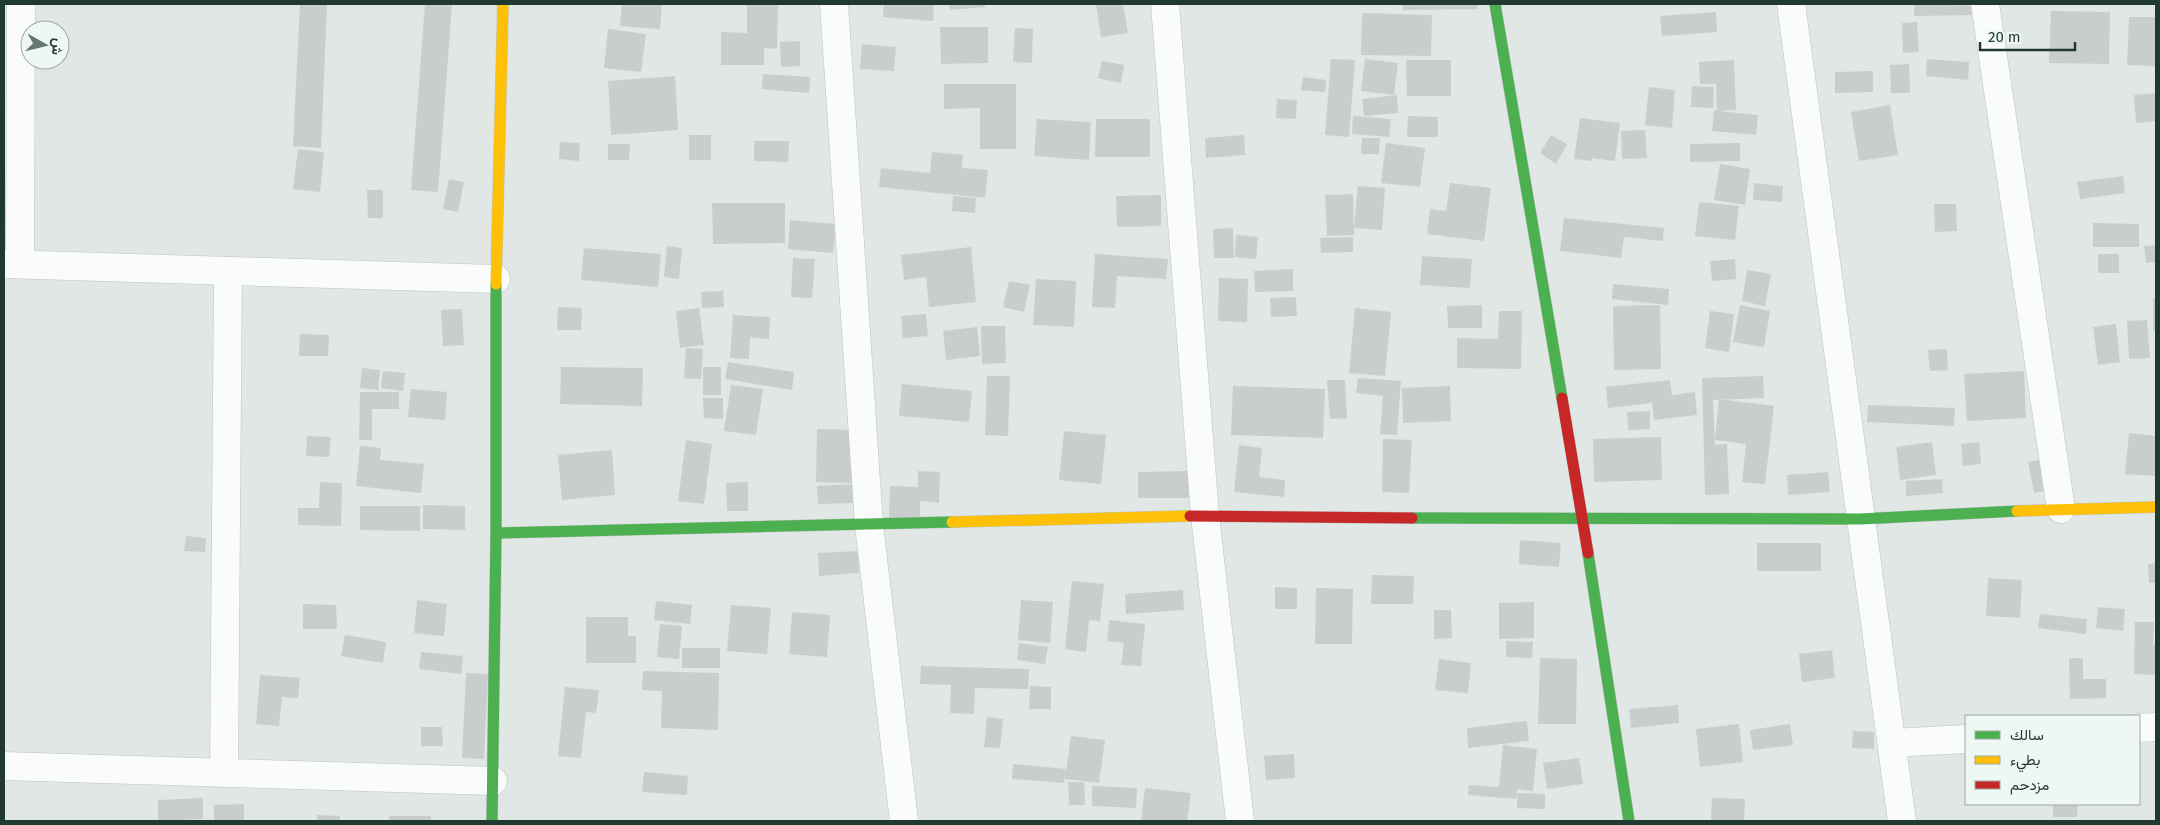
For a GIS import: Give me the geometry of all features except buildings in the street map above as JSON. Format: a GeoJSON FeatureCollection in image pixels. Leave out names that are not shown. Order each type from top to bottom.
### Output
{"type":"FeatureCollection","features":[{"type":"Feature","properties":{"kind":"street"},"geometry":{"type":"LineString","coordinates":[[21,4],[12,264],[496,279]]}},
{"type":"Feature","properties":{"kind":"street"},"geometry":{"type":"LineString","coordinates":[[492,821],[496,533],[496,279],[504,4]]}},
{"type":"Feature","properties":{"kind":"street"},"geometry":{"type":"LineString","coordinates":[[834,4],[869,525],[904,821]]}},
{"type":"Feature","properties":{"kind":"street"},"geometry":{"type":"LineString","coordinates":[[1165,4],[1205,516],[1240,821]]}},
{"type":"Feature","properties":{"kind":"street"},"geometry":{"type":"LineString","coordinates":[[1495,4],[1583,520],[1629,821]]}},
{"type":"Feature","properties":{"kind":"street"},"geometry":{"type":"LineString","coordinates":[[1791,4],[1902,821]]}},
{"type":"Feature","properties":{"kind":"street"},"geometry":{"type":"LineString","coordinates":[[1984,4],[2061,509]]}},
{"type":"Feature","properties":{"kind":"street"},"geometry":{"type":"LineString","coordinates":[[224,773],[228,271]]}},
{"type":"Feature","properties":{"kind":"street"},"geometry":{"type":"LineString","coordinates":[[496,533],[1205,516],[1583,520],[1860,519],[2061,509],[2156,507]]}},
{"type":"Feature","properties":{"kind":"street"},"geometry":{"type":"LineString","coordinates":[[2140,728],[2156,727]]}},
{"type":"Feature","properties":{"kind":"street"},"geometry":{"type":"LineString","coordinates":[[1892,743],[1965,738]]}},
{"type":"Feature","properties":{"kind":"street"},"geometry":{"type":"LineString","coordinates":[[4,766],[493,781]]}},
{"type":"Feature","properties":{"kind":"traffic: fast"},"geometry":{"type":"LineString","coordinates":[[1495,4],[1562,398]]}},
{"type":"Feature","properties":{"kind":"traffic: fast"},"geometry":{"type":"LineString","coordinates":[[492,821],[496,533],[496,284]]}},
{"type":"Feature","properties":{"kind":"traffic: fast"},"geometry":{"type":"LineString","coordinates":[[1412,518],[1860,519],[2017,511]]}},
{"type":"Feature","properties":{"kind":"traffic: fast"},"geometry":{"type":"LineString","coordinates":[[496,533],[952,522]]}},
{"type":"Feature","properties":{"kind":"traffic: fast"},"geometry":{"type":"LineString","coordinates":[[1588,553],[1629,821]]}},
{"type":"Feature","properties":{"kind":"traffic: slow"},"geometry":{"type":"LineString","coordinates":[[496,284],[503,4]]}},
{"type":"Feature","properties":{"kind":"traffic: slow"},"geometry":{"type":"LineString","coordinates":[[2017,511],[2156,507]]}},
{"type":"Feature","properties":{"kind":"traffic: slow"},"geometry":{"type":"LineString","coordinates":[[952,522],[1190,516]]}},
{"type":"Feature","properties":{"kind":"traffic: jam"},"geometry":{"type":"LineString","coordinates":[[1562,398],[1588,553]]}},
{"type":"Feature","properties":{"kind":"traffic: jam"},"geometry":{"type":"LineString","coordinates":[[1190,516],[1412,518]]}}]}
